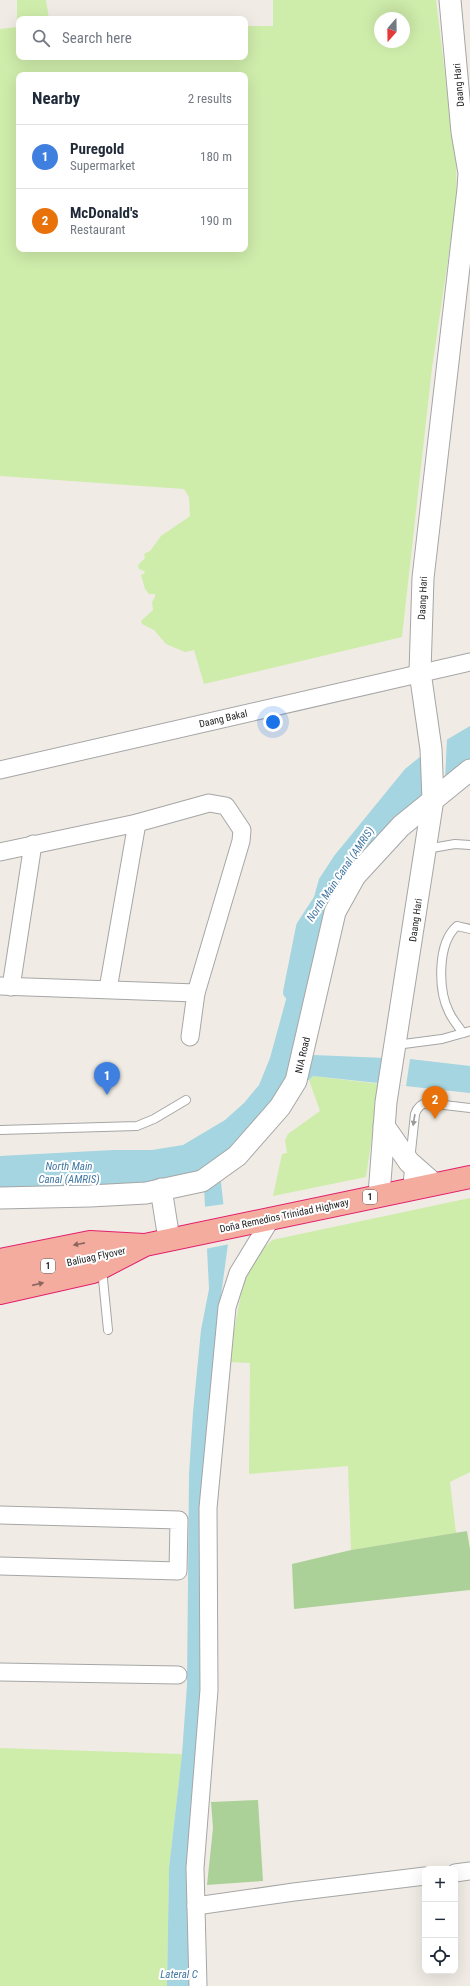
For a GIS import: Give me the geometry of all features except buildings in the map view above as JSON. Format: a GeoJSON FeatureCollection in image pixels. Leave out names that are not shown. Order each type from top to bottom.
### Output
{"type":"FeatureCollection","features":[{"type":"Feature","properties":{"kind":"highway","name":"Doña Remedios Trinidad Highway"},"geometry":{"type":"LineString","coordinates":[[0,1260],[90,1242],[145,1245],[470,1177]]}},
{"type":"Feature","properties":{"kind":"highway","name":"Baliuag Flyover"},"geometry":{"type":"LineString","coordinates":[[0,1276],[99,1261],[145,1245]]}},
{"type":"Feature","properties":{"kind":"highway","name":"1"},"geometry":{"type":"LineString","coordinates":[[0,1293],[93,1272],[99,1261]]}},
{"type":"Feature","properties":{"kind":"street","name":"Daang Hari"},"geometry":{"type":"LineString","coordinates":[[379,1195],[384,1126],[433,799],[432,749],[420,672],[423,578],[469,173],[466,133],[450,0]]}},
{"type":"Feature","properties":{"kind":"street","name":"Daang Bakal"},"geometry":{"type":"LineString","coordinates":[[0,770],[135,740],[420,672],[470,662]]}},
{"type":"Feature","properties":{"kind":"street","name":"NIA Road"},"geometry":{"type":"LineString","coordinates":[[0,1198],[146,1193],[208,1176],[237,1156],[280,1106],[296,1081],[335,912],[355,876],[401,826],[470,770]]}},
{"type":"Feature","properties":{"kind":"street"},"geometry":{"type":"LineString","coordinates":[[0,852],[137,823],[209,803],[226,806],[242,830],[196,993],[190,1037]]}},
{"type":"Feature","properties":{"kind":"street"},"geometry":{"type":"LineString","coordinates":[[108,989],[137,823]]}},
{"type":"Feature","properties":{"kind":"street"},"geometry":{"type":"LineString","coordinates":[[33,844],[6,986],[196,993]]}},
{"type":"Feature","properties":{"kind":"street"},"geometry":{"type":"LineString","coordinates":[[384,1126],[409,1162],[434,1184]]}},
{"type":"Feature","properties":{"kind":"street"},"geometry":{"type":"LineString","coordinates":[[161,1189],[169,1239]]}},
{"type":"Feature","properties":{"kind":"street"},"geometry":{"type":"LineString","coordinates":[[198,1986],[195,1868],[209,1690],[208,1508],[227,1307],[238,1273],[271,1219]]}},
{"type":"Feature","properties":{"kind":"street"},"geometry":{"type":"LineString","coordinates":[[0,1515],[179,1520],[178,1571],[0,1566]]}},
{"type":"Feature","properties":{"kind":"street"},"geometry":{"type":"LineString","coordinates":[[0,1672],[178,1675]]}},
{"type":"Feature","properties":{"kind":"street"},"geometry":{"type":"LineString","coordinates":[[458,1873],[470,1871]]}},
{"type":"Feature","properties":{"kind":"street"},"geometry":{"type":"LineString","coordinates":[[196,1906],[422,1876]]}},
{"type":"Feature","properties":{"kind":"lane"},"geometry":{"type":"LineString","coordinates":[[426,849],[455,844],[470,845]]}},
{"type":"Feature","properties":{"kind":"lane"},"geometry":{"type":"LineString","coordinates":[[395,1053],[466,1032],[449,1012],[444,996],[442,952],[450,932],[457,926],[470,929]]}},
{"type":"Feature","properties":{"kind":"lane"},"geometry":{"type":"LineString","coordinates":[[0,1130],[137,1126],[154,1119],[186,1100]]}},
{"type":"Feature","properties":{"kind":"lane"},"geometry":{"type":"LineString","coordinates":[[407,1190],[415,1114],[420,1105],[427,1103],[470,1108]]}},
{"type":"Feature","properties":{"kind":"lane"},"geometry":{"type":"LineString","coordinates":[[99,1261],[108,1330]]}},
{"type":"Feature","properties":{"kind":"green space"},"geometry":{"type":"Polygon","coordinates":[[[17,0],[46,0],[49,16],[17,16],[17,0]]]}},
{"type":"Feature","properties":{"kind":"green space"},"geometry":{"type":"Polygon","coordinates":[[[273,0],[436,0],[456,165],[457,199],[432,368],[402,637],[204,684],[194,650],[185,652],[166,644],[154,630],[142,624],[141,621],[153,610],[152,602],[155,594],[149,594],[145,589],[141,575],[145,573],[139,569],[138,565],[145,558],[144,554],[150,551],[161,536],[190,516],[189,497],[184,489],[0,476],[0,29],[16,27],[16,60],[248,60],[248,26],[273,26],[273,0]]]}},
{"type":"Feature","properties":{"kind":"green space"},"geometry":{"type":"Polygon","coordinates":[[[313,1076],[380,1084],[366,1177],[273,1196],[282,1154],[287,1153],[285,1140],[288,1134],[320,1111],[309,1080],[313,1076]]]}},
{"type":"Feature","properties":{"kind":"green space"},"geometry":{"type":"Polygon","coordinates":[[[470,1198],[470,1472],[450,1482],[456,1533],[351,1550],[348,1466],[249,1474],[250,1363],[228,1362],[244,1278],[262,1250],[272,1240],[470,1198]]]}},
{"type":"Feature","properties":{"kind":"green space"},"geometry":{"type":"Polygon","coordinates":[[[467,1531],[470,1549],[470,1590],[294,1609],[292,1564],[351,1550],[467,1531]]]}},
{"type":"Feature","properties":{"kind":"green space"},"geometry":{"type":"Polygon","coordinates":[[[0,1748],[182,1754],[169,1868],[167,1986],[0,1986],[0,1748]]]}},
{"type":"Feature","properties":{"kind":"green space"},"geometry":{"type":"Polygon","coordinates":[[[258,1800],[263,1881],[207,1885],[213,1828],[211,1802],[258,1800]]]}},
{"type":"Feature","properties":{"kind":"water","name":"Lateral C"},"geometry":{"type":"Polygon","coordinates":[[[470,726],[470,760],[358,860],[313,1055],[410,1059],[470,1066],[470,1093],[313,1076],[309,1080],[288,1077],[278,1103],[244,1139],[218,1156],[228,1244],[220,1303],[204,1618],[190,1986],[167,1986],[169,1868],[182,1754],[187,1685],[189,1474],[201,1330],[209,1289],[203,1167],[194,1173],[171,1183],[0,1195],[0,1156],[113,1150],[152,1150],[183,1145],[225,1120],[244,1103],[259,1085],[270,1058],[319,879],[334,856],[405,769],[426,752],[470,726]]]}},
{"type":"Feature","properties":{"kind":"pier"},"geometry":{"type":"Polygon","coordinates":[[[447,739],[445,780],[423,797],[426,752],[447,739]]]}},
{"type":"Feature","properties":{"kind":"pier"},"geometry":{"type":"Polygon","coordinates":[[[384,1057],[410,1059],[406,1086],[380,1084],[384,1057]]]}},
{"type":"Feature","properties":{"kind":"pier"},"geometry":{"type":"Polygon","coordinates":[[[225,1204],[230,1244],[205,1249],[203,1207],[225,1204]]]}},
{"type":"Feature","properties":{"kind":"waterway","name":"North Main Canal (AMRIS)"},"geometry":{"type":"LineString","coordinates":[[291,992],[304,927],[321,901]]}},
{"type":"Feature","properties":{"kind":"place","name":"Puregold"},"geometry":{"type":"Point","coordinates":[107,1095]}},
{"type":"Feature","properties":{"kind":"place","name":"McDonald's"},"geometry":{"type":"Point","coordinates":[435,1119]}}]}
